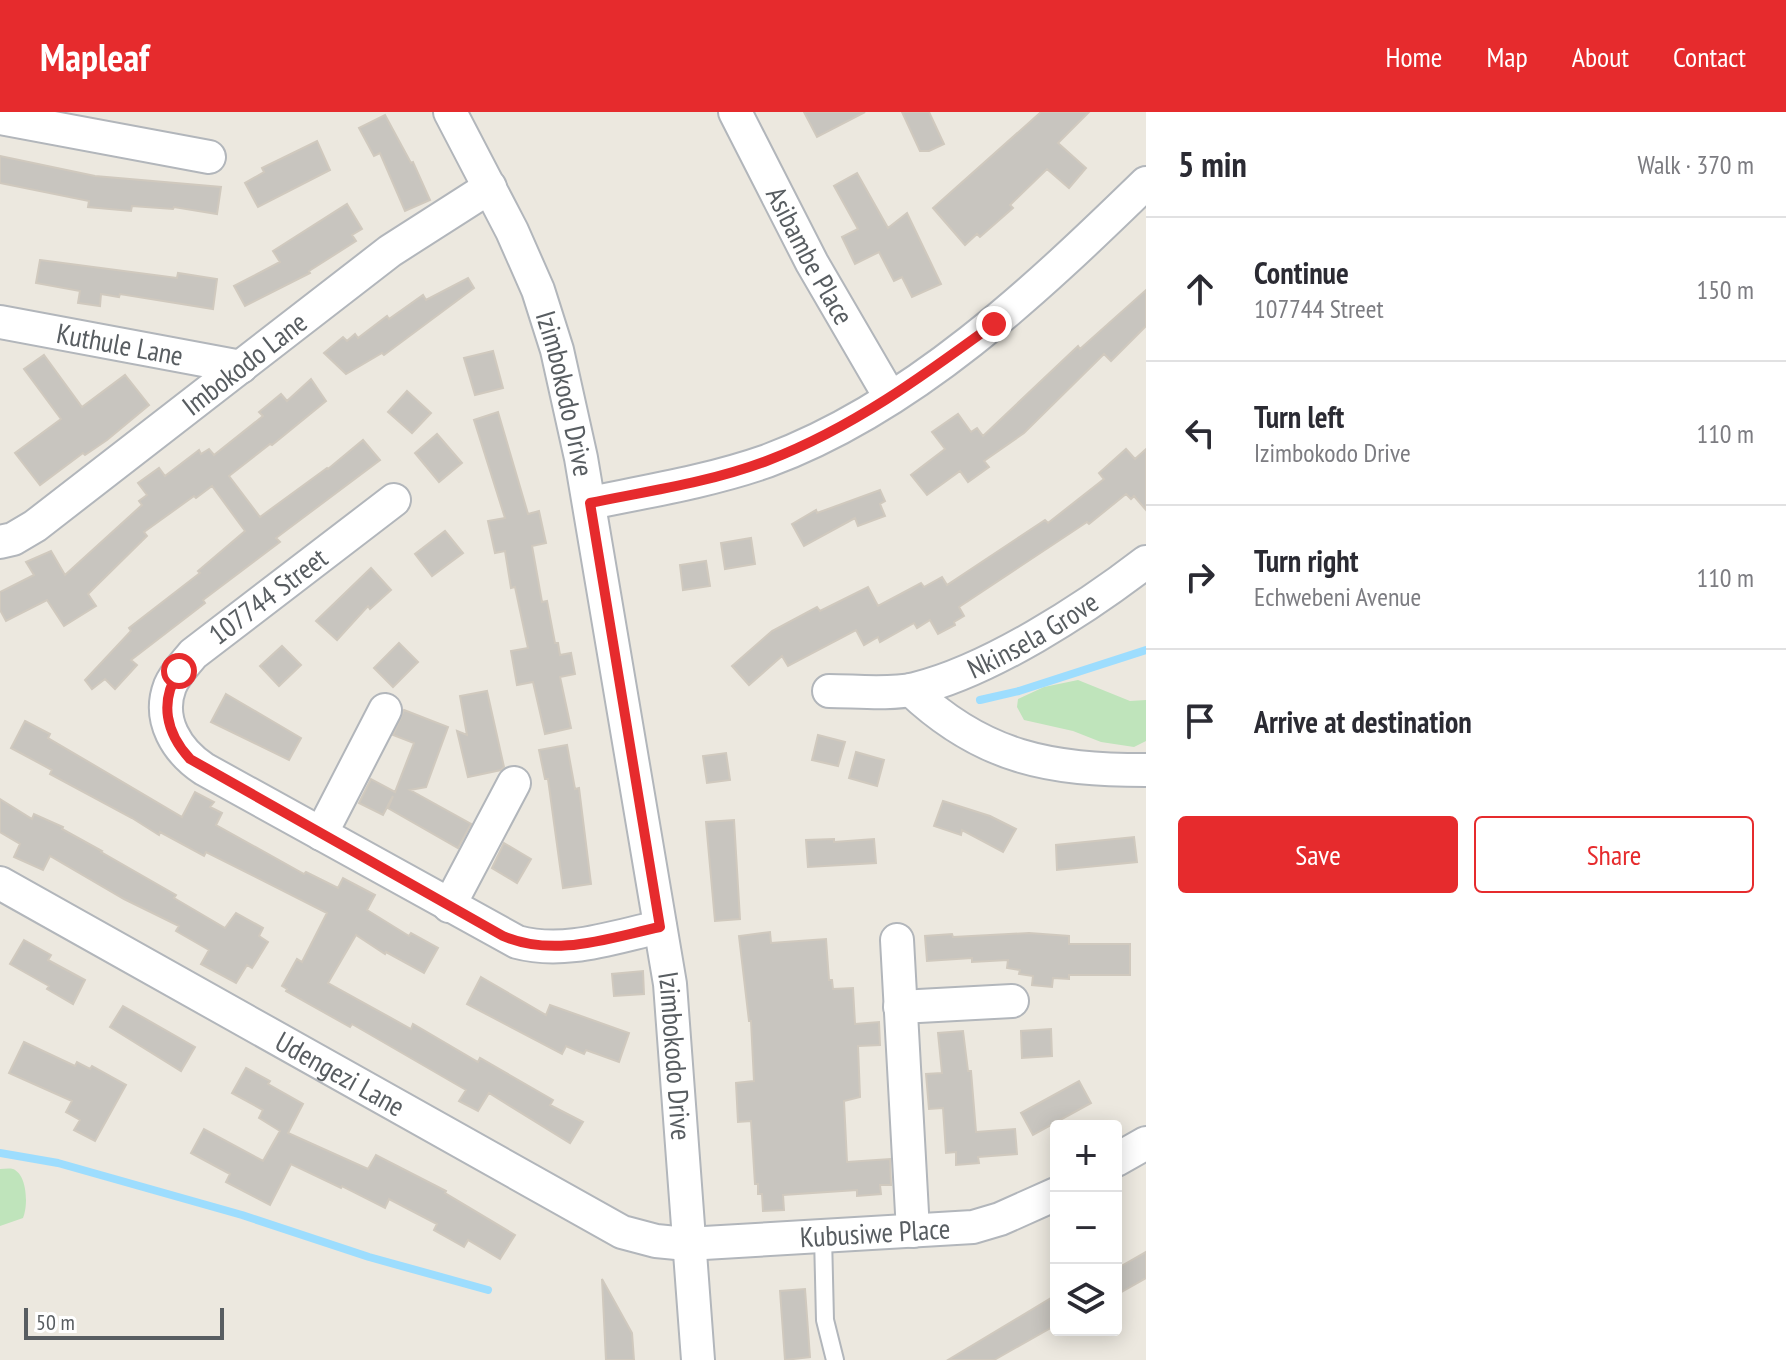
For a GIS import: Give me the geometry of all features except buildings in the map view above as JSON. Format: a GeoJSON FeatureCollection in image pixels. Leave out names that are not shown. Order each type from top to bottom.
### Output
{"type":"FeatureCollection","features":[{"type":"Feature","properties":{"kind":"street","name":"Izimbokodo Drive"},"geometry":{"type":"LineString","coordinates":[[450,112],[490,187],[538,290],[557,350],[590,503],[670,984],[698,1360]]}},
{"type":"Feature","properties":{"kind":"street","name":"Asibambe Place"},"geometry":{"type":"LineString","coordinates":[[735,112],[812,263],[890,397]]}},
{"type":"Feature","properties":{"kind":"street"},"geometry":{"type":"LineString","coordinates":[[0,118],[209,157]]}},
{"type":"Feature","properties":{"kind":"street"},"geometry":{"type":"LineString","coordinates":[[590,503],[717,476],[767,461],[843,426],[890,397],[1005,315],[1047,279],[1146,183]]}},
{"type":"Feature","properties":{"kind":"street","name":"Imbokodo Lane"},"geometry":{"type":"LineString","coordinates":[[0,542],[13,539],[35,526],[390,251],[490,187]]}},
{"type":"Feature","properties":{"kind":"street","name":"Kuthule Lane"},"geometry":{"type":"LineString","coordinates":[[0,322],[241,367]]}},
{"type":"Feature","properties":{"kind":"street","name":"107744 Street"},"geometry":{"type":"LineString","coordinates":[[394,500],[193,654],[171,684],[167,698],[169,725],[180,748],[190,759],[517,942],[550,948],[570,947],[660,927]]}},
{"type":"Feature","properties":{"kind":"street","name":"Nkinsela Grove"},"geometry":{"type":"LineString","coordinates":[[829,691],[911,690],[950,678],[1056,623],[1146,562]]}},
{"type":"Feature","properties":{"kind":"street"},"geometry":{"type":"LineString","coordinates":[[911,690],[937,714],[996,747],[1032,761],[1072,767],[1146,770]]}},
{"type":"Feature","properties":{"kind":"street"},"geometry":{"type":"LineString","coordinates":[[321,834],[385,710]]}},
{"type":"Feature","properties":{"kind":"street"},"geometry":{"type":"LineString","coordinates":[[449,906],[514,783]]}},
{"type":"Feature","properties":{"kind":"street","name":"Udengezi Lane"},"geometry":{"type":"LineString","coordinates":[[0,883],[622,1232],[647,1240],[687,1244]]}},
{"type":"Feature","properties":{"kind":"street"},"geometry":{"type":"LineString","coordinates":[[897,940],[913,1231]]}},
{"type":"Feature","properties":{"kind":"street"},"geometry":{"type":"LineString","coordinates":[[900,1007],[1012,1001]]}},
{"type":"Feature","properties":{"kind":"street"},"geometry":{"type":"LineString","coordinates":[[1122,1157],[1146,1143]]}},
{"type":"Feature","properties":{"kind":"street","name":"Kubusiwe Place"},"geometry":{"type":"LineString","coordinates":[[687,1244],[973,1227],[1000,1219],[1050,1197]]}},
{"type":"Feature","properties":{"kind":"lane"},"geometry":{"type":"LineString","coordinates":[[823,1236],[825,1320],[835,1360]]}},
{"type":"Feature","properties":{"kind":"green space"},"geometry":{"type":"Polygon","coordinates":[[[1078,680],[1130,701],[1146,700],[1146,741],[1134,747],[1101,742],[1073,731],[1024,720],[1017,707],[1018,699],[1044,687],[1078,680]]]}},
{"type":"Feature","properties":{"kind":"green space"},"geometry":{"type":"Polygon","coordinates":[[[0,1169],[18,1172],[24,1184],[26,1207],[23,1218],[0,1226],[0,1169]]]}},
{"type":"Feature","properties":{"kind":"waterway"},"geometry":{"type":"LineString","coordinates":[[980,700],[1019,691],[1146,650]]}},
{"type":"Feature","properties":{"kind":"waterway"},"geometry":{"type":"LineString","coordinates":[[0,1153],[58,1163],[488,1290]]}},
{"type":"Feature","properties":{"kind":"route"},"geometry":{"type":"LineString","coordinates":[[179,671],[171,684],[167,713],[174,738],[190,759],[503,936],[532,946],[570,947],[660,927],[590,503],[717,476],[767,461],[806,444],[890,397],[994,324]]}}]}
